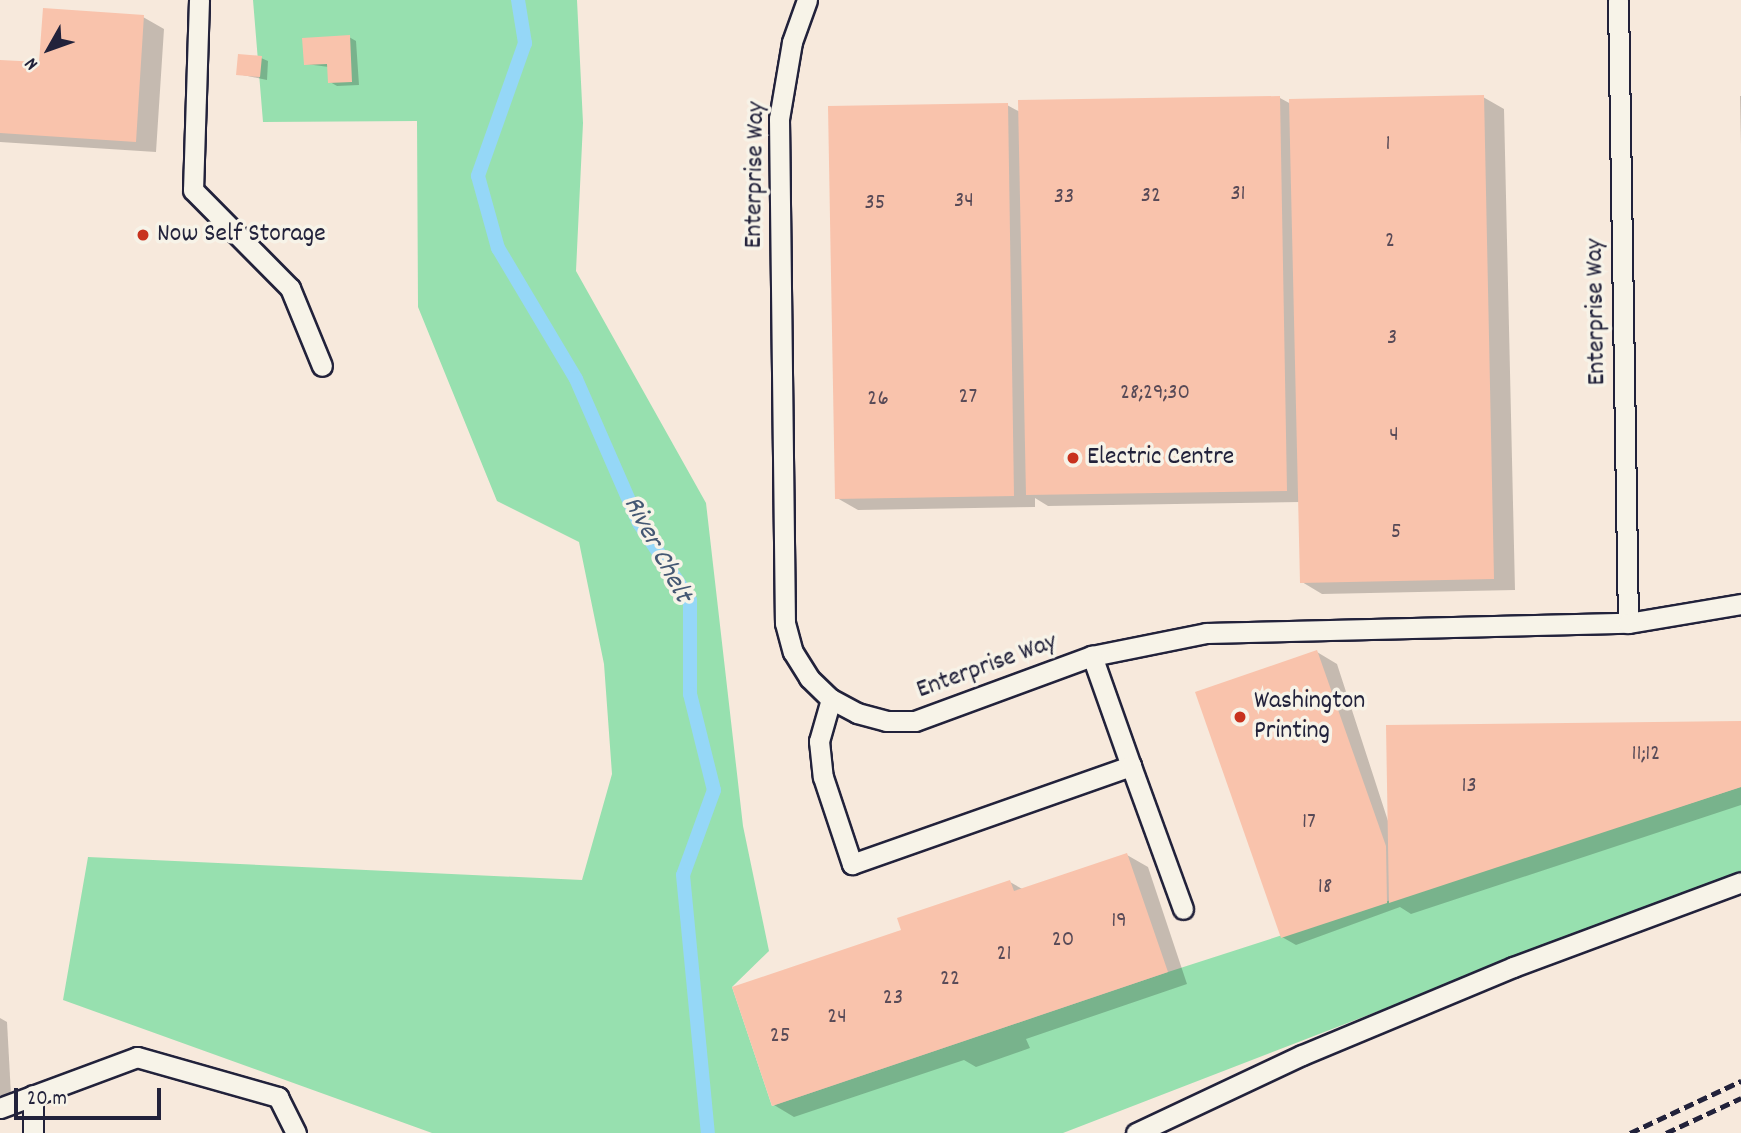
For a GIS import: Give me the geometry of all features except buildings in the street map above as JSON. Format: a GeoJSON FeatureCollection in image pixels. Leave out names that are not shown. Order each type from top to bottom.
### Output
{"type":"FeatureCollection","features":[{"type":"Feature","properties":{"kind":"lane"},"geometry":{"type":"LineString","coordinates":[[199,0],[193,190],[290,288],[322,366]]}},
{"type":"Feature","properties":{"kind":"lane","name":"Enterprise Way"},"geometry":{"type":"LineString","coordinates":[[807,0],[792,42],[779,119],[785,622],[793,652],[809,678],[831,699],[866,716],[915,721],[1092,656],[1206,633],[1628,623],[1741,604]]}},
{"type":"Feature","properties":{"kind":"lane","name":"Enterprise Way"},"geometry":{"type":"LineString","coordinates":[[1618,0],[1628,623]]}},
{"type":"Feature","properties":{"kind":"lane"},"geometry":{"type":"LineString","coordinates":[[1092,656],[1183,909]]}},
{"type":"Feature","properties":{"kind":"lane"},"geometry":{"type":"LineString","coordinates":[[831,699],[819,741],[823,777],[852,864],[1132,766]]}},
{"type":"Feature","properties":{"kind":"lane"},"geometry":{"type":"LineString","coordinates":[[1136,1133],[1276,1066],[1513,967],[1741,882]]}},
{"type":"Feature","properties":{"kind":"lane"},"geometry":{"type":"LineString","coordinates":[[0,1108],[136,1057],[278,1097],[296,1133]]}},
{"type":"Feature","properties":{"kind":"lane"},"geometry":{"type":"LineString","coordinates":[[33,1095],[33,1133]]}},
{"type":"Feature","properties":{"kind":"green space"},"geometry":{"type":"Polygon","coordinates":[[[253,0],[577,0],[583,123],[576,271],[706,503],[743,826],[769,951],[732,987],[772,1106],[1168,972],[1741,787],[1741,871],[1063,1133],[432,1133],[63,1000],[88,857],[582,880],[612,774],[604,664],[579,542],[497,501],[418,307],[417,121],[263,122],[253,0]]]}},
{"type":"Feature","properties":{"kind":"waterway","name":"River Chelt"},"geometry":{"type":"LineString","coordinates":[[518,0],[525,43],[478,176],[498,248],[576,379],[639,523],[690,600],[690,694],[714,790],[683,875],[708,1133]]}},
{"type":"Feature","properties":{"kind":"railway"},"geometry":{"type":"LineString","coordinates":[[1630,1133],[1741,1081]]}},
{"type":"Feature","properties":{"kind":"railway"},"geometry":{"type":"LineString","coordinates":[[1666,1133],[1741,1098]]}},
{"type":"Feature","properties":{"kind":"place","name":"Now Self Storage"},"geometry":{"type":"Point","coordinates":[143,235]}},
{"type":"Feature","properties":{"kind":"place","name":"Electric Centre"},"geometry":{"type":"Point","coordinates":[1073,458]}},
{"type":"Feature","properties":{"kind":"place","name":"Washington Printing"},"geometry":{"type":"Point","coordinates":[1240,717]}}]}
